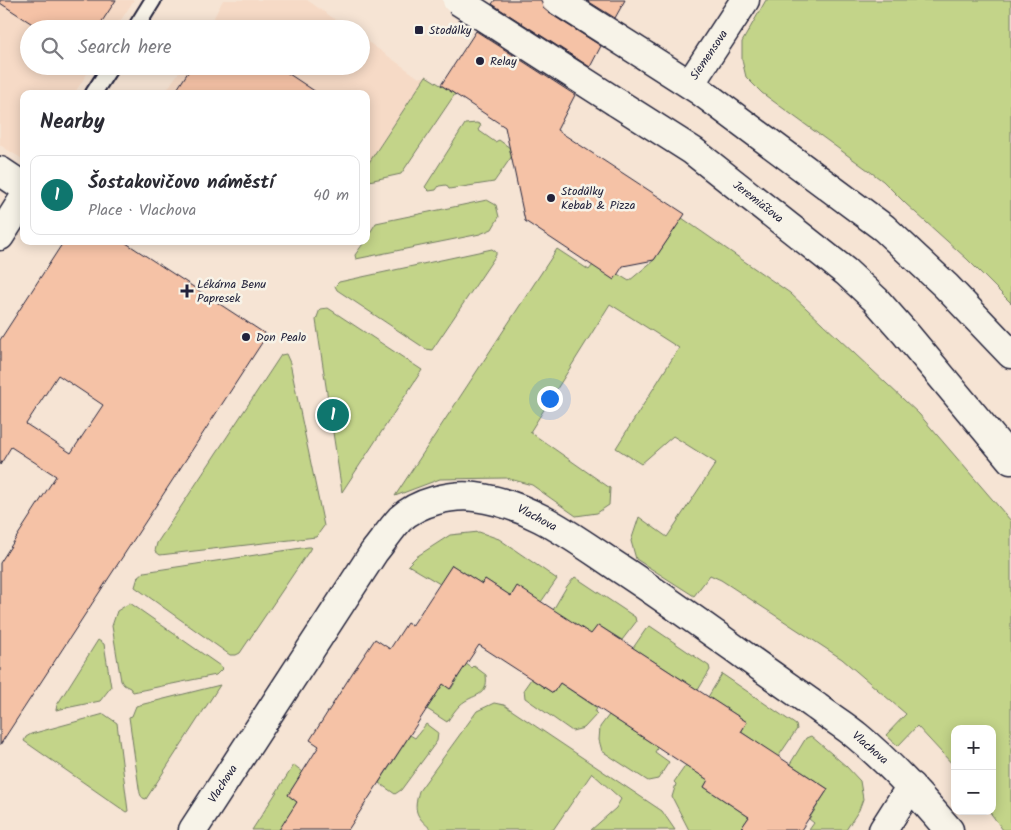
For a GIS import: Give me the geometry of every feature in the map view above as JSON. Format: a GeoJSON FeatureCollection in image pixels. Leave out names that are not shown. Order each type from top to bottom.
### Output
{"type":"FeatureCollection","features":[{"type":"Feature","properties":{"kind":"main road","name":"Jeremiášova"},"geometry":{"type":"LineString","coordinates":[[457,0],[693,151],[846,272],[876,300],[906,334],[1011,460]]}},
{"type":"Feature","properties":{"kind":"main road"},"geometry":{"type":"LineString","coordinates":[[557,0],[690,84],[884,228],[946,286],[1011,354]]}},
{"type":"Feature","properties":{"kind":"main road","name":"Siemensova"},"geometry":{"type":"LineString","coordinates":[[690,84],[745,0]]}},
{"type":"Feature","properties":{"kind":"main road"},"geometry":{"type":"LineString","coordinates":[[0,171],[20,184]]}},
{"type":"Feature","properties":{"kind":"main road"},"geometry":{"type":"LineString","coordinates":[[0,236],[20,204]]}},
{"type":"Feature","properties":{"kind":"main road","name":"Vlachova"},"geometry":{"type":"LineString","coordinates":[[193,830],[374,552],[392,528],[401,518],[412,511],[435,501],[454,497],[474,497],[509,504],[523,509],[596,552],[857,735],[911,786],[949,830]]}},
{"type":"Feature","properties":{"kind":"main road"},"geometry":{"type":"LineString","coordinates":[[882,830],[911,786]]}},
{"type":"Feature","properties":{"kind":"lane"},"geometry":{"type":"LineString","coordinates":[[141,20],[153,0]]}},
{"type":"Feature","properties":{"kind":"lane"},"geometry":{"type":"LineString","coordinates":[[96,90],[105,75]]}},
{"type":"Feature","properties":{"kind":"shaded area"},"geometry":{"type":"Polygon","coordinates":[[[0,0],[134,0],[121,20],[20,20],[20,75],[86,75],[77,90],[20,90],[20,158],[0,145],[0,0]]]}},
{"type":"Feature","properties":{"kind":"shaded area"},"geometry":{"type":"Polygon","coordinates":[[[223,0],[307,0],[336,20],[213,20],[223,0]]]}},
{"type":"Feature","properties":{"kind":"shaded area"},"geometry":{"type":"Polygon","coordinates":[[[370,43],[419,78],[426,76],[370,163],[370,90],[167,90],[177,75],[370,75],[370,43]]]}},
{"type":"Feature","properties":{"kind":"green space"},"geometry":{"type":"Polygon","coordinates":[[[766,0],[1011,0],[1011,303],[883,181],[762,93],[746,77],[742,60],[742,42],[766,0]]]}},
{"type":"Feature","properties":{"kind":"green space"},"geometry":{"type":"Polygon","coordinates":[[[426,76],[455,94],[401,174],[370,181],[370,161],[426,76]]]}},
{"type":"Feature","properties":{"kind":"green space"},"geometry":{"type":"Polygon","coordinates":[[[477,123],[481,125],[478,130],[495,142],[499,140],[510,148],[512,156],[494,182],[449,189],[446,185],[429,191],[425,187],[465,124],[477,123]]]}},
{"type":"Feature","properties":{"kind":"green space"},"geometry":{"type":"Polygon","coordinates":[[[487,200],[496,205],[499,217],[492,229],[480,234],[356,259],[355,255],[362,245],[370,245],[370,233],[376,223],[487,200]]]}},
{"type":"Feature","properties":{"kind":"green space"},"geometry":{"type":"Polygon","coordinates":[[[682,218],[790,293],[919,414],[1011,521],[1011,830],[1003,830],[992,815],[996,815],[996,725],[951,725],[951,763],[917,726],[898,746],[886,735],[906,714],[842,659],[721,580],[710,575],[694,596],[636,559],[631,541],[639,517],[667,537],[716,463],[673,436],[641,464],[616,448],[679,348],[610,304],[530,432],[610,488],[609,505],[597,513],[576,516],[532,485],[506,478],[440,479],[395,496],[557,249],[589,270],[596,261],[629,281],[654,260],[682,218]]]}},
{"type":"Feature","properties":{"kind":"green space"},"geometry":{"type":"Polygon","coordinates":[[[492,249],[496,252],[496,255],[432,350],[426,349],[337,290],[335,286],[339,282],[492,249]]]}},
{"type":"Feature","properties":{"kind":"green space"},"geometry":{"type":"Polygon","coordinates":[[[328,308],[422,370],[342,492],[316,320],[320,309],[328,308]]]}},
{"type":"Feature","properties":{"kind":"green space"},"geometry":{"type":"Polygon","coordinates":[[[286,354],[290,363],[324,526],[316,537],[160,555],[155,551],[157,543],[281,355],[286,354]]]}},
{"type":"Feature","properties":{"kind":"green space"},"geometry":{"type":"Polygon","coordinates":[[[479,532],[499,539],[557,579],[541,602],[517,587],[511,596],[485,579],[482,584],[452,565],[440,584],[408,565],[416,557],[450,535],[479,532]]]}},
{"type":"Feature","properties":{"kind":"green space"},"geometry":{"type":"Polygon","coordinates":[[[311,547],[309,551],[240,653],[236,655],[230,655],[135,587],[138,577],[144,572],[311,547]]]}},
{"type":"Feature","properties":{"kind":"green space"},"geometry":{"type":"Polygon","coordinates":[[[575,577],[635,617],[636,622],[622,640],[598,625],[591,635],[553,610],[567,586],[575,577]]]}},
{"type":"Feature","properties":{"kind":"green space"},"geometry":{"type":"Polygon","coordinates":[[[130,603],[223,668],[216,675],[133,692],[121,681],[112,626],[117,611],[130,603]]]}},
{"type":"Feature","properties":{"kind":"green space"},"geometry":{"type":"Polygon","coordinates":[[[650,626],[709,666],[710,670],[698,690],[633,648],[650,626]]]}},
{"type":"Feature","properties":{"kind":"green space"},"geometry":{"type":"Polygon","coordinates":[[[98,640],[104,644],[111,687],[100,701],[56,710],[57,705],[98,640]]]}},
{"type":"Feature","properties":{"kind":"green space"},"geometry":{"type":"Polygon","coordinates":[[[466,664],[472,668],[474,666],[486,675],[485,688],[479,694],[460,705],[447,722],[427,709],[443,684],[451,689],[466,664]]]}},
{"type":"Feature","properties":{"kind":"green space"},"geometry":{"type":"Polygon","coordinates":[[[722,674],[796,725],[797,729],[778,757],[741,732],[747,722],[708,697],[722,674]]]}},
{"type":"Feature","properties":{"kind":"green space"},"geometry":{"type":"Polygon","coordinates":[[[531,679],[553,693],[560,683],[597,708],[595,712],[597,714],[584,728],[572,731],[525,698],[524,689],[531,679]]]}},
{"type":"Feature","properties":{"kind":"green space"},"geometry":{"type":"Polygon","coordinates":[[[220,685],[146,799],[143,798],[139,788],[129,717],[132,716],[136,706],[220,685]]]}},
{"type":"Feature","properties":{"kind":"green space"},"geometry":{"type":"Polygon","coordinates":[[[494,703],[504,705],[662,811],[675,830],[591,830],[616,808],[621,799],[592,773],[553,830],[432,830],[422,821],[417,813],[416,804],[419,791],[477,711],[494,703]]]}},
{"type":"Feature","properties":{"kind":"green space"},"geometry":{"type":"Polygon","coordinates":[[[104,714],[117,723],[128,811],[126,812],[24,741],[31,734],[104,714]]]}},
{"type":"Feature","properties":{"kind":"green space"},"geometry":{"type":"Polygon","coordinates":[[[609,715],[658,747],[655,752],[669,762],[658,779],[648,781],[602,751],[599,740],[600,727],[609,715]]]}},
{"type":"Feature","properties":{"kind":"green space"},"geometry":{"type":"Polygon","coordinates":[[[426,724],[438,733],[437,741],[401,790],[395,794],[379,783],[410,735],[415,738],[426,724]]]}},
{"type":"Feature","properties":{"kind":"green space"},"geometry":{"type":"Polygon","coordinates":[[[811,736],[846,766],[860,781],[863,799],[859,810],[846,830],[809,830],[814,823],[809,819],[828,789],[790,764],[806,738],[811,736]]]}},
{"type":"Feature","properties":{"kind":"green space"},"geometry":{"type":"Polygon","coordinates":[[[294,765],[303,772],[288,795],[297,802],[284,830],[252,830],[294,765]]]}},
{"type":"Feature","properties":{"kind":"green space"},"geometry":{"type":"Polygon","coordinates":[[[686,765],[708,780],[704,787],[749,817],[740,830],[689,830],[672,797],[676,784],[674,782],[686,765]]]}},
{"type":"Feature","properties":{"kind":"building"},"geometry":{"type":"Polygon","coordinates":[[[0,0],[116,0],[103,20],[26,20],[0,3],[0,0]]]}},
{"type":"Feature","properties":{"kind":"building"},"geometry":{"type":"Polygon","coordinates":[[[495,0],[541,0],[543,8],[549,13],[601,46],[590,67],[492,4],[495,0]]]}},
{"type":"Feature","properties":{"kind":"building"},"geometry":{"type":"Polygon","coordinates":[[[586,0],[625,0],[615,18],[586,0]]]}},
{"type":"Feature","properties":{"kind":"building"},"geometry":{"type":"Polygon","coordinates":[[[476,31],[575,95],[557,130],[685,214],[654,260],[623,266],[614,280],[525,221],[505,127],[441,85],[476,31]]]}},
{"type":"Feature","properties":{"kind":"building"},"geometry":{"type":"Polygon","coordinates":[[[186,75],[290,75],[313,90],[177,90],[186,75]]]}},
{"type":"Feature","properties":{"kind":"building"},"geometry":{"type":"Polygon","coordinates":[[[61,245],[129,245],[267,335],[0,745],[0,563],[56,476],[11,447],[0,465],[0,340],[61,245]],[[58,375],[26,424],[71,453],[103,405],[58,375]]]}},
{"type":"Feature","properties":{"kind":"building"},"geometry":{"type":"Polygon","coordinates":[[[452,565],[482,584],[485,579],[511,596],[517,586],[591,634],[598,625],[747,722],[741,732],[828,789],[801,830],[740,830],[749,817],[704,787],[708,780],[560,683],[553,693],[479,645],[450,689],[443,684],[348,830],[279,830],[297,802],[288,795],[319,746],[310,740],[353,672],[375,639],[390,649],[407,623],[412,626],[452,565]]]}},
{"type":"Feature","properties":{"kind":"place","name":"Stodůlky"},"geometry":{"type":"Point","coordinates":[419,30]}},
{"type":"Feature","properties":{"kind":"place","name":"Relay"},"geometry":{"type":"Point","coordinates":[480,61]}},
{"type":"Feature","properties":{"kind":"place","name":"Stodůlky Kebab & Pizza"},"geometry":{"type":"Point","coordinates":[551,198]}},
{"type":"Feature","properties":{"kind":"place","name":"Lékárna Benu Papresek"},"geometry":{"type":"Point","coordinates":[187,291]}},
{"type":"Feature","properties":{"kind":"place","name":"Don Pealo"},"geometry":{"type":"Point","coordinates":[246,337]}},
{"type":"Feature","properties":{"kind":"place","name":"Šostakovičovo náměstí"},"geometry":{"type":"Point","coordinates":[333,415]}}]}
